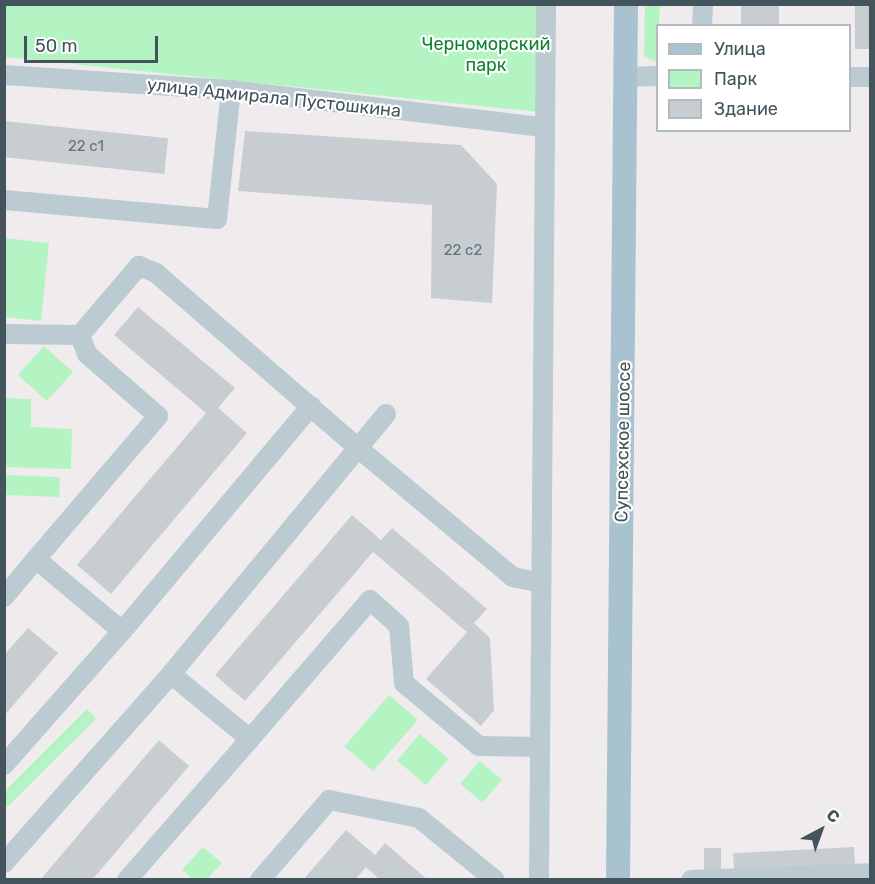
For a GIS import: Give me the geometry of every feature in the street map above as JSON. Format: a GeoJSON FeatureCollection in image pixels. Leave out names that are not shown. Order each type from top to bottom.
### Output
{"type":"FeatureCollection","features":[{"type":"Feature","properties":{"kind":"main road","name":"Супсехское шоссе"},"geometry":{"type":"LineString","coordinates":[[618,879],[626,4]]}},
{"type":"Feature","properties":{"kind":"street"},"geometry":{"type":"LineString","coordinates":[[539,879],[543,127],[546,4]]}},
{"type":"Feature","properties":{"kind":"street"},"geometry":{"type":"LineString","coordinates":[[702,24],[703,4]]}},
{"type":"Feature","properties":{"kind":"street","name":"улица Адмирала Пустошкина"},"geometry":{"type":"LineString","coordinates":[[4,75],[231,90],[543,127]]}},
{"type":"Feature","properties":{"kind":"street"},"geometry":{"type":"LineString","coordinates":[[626,77],[656,76]]}},
{"type":"Feature","properties":{"kind":"street"},"geometry":{"type":"LineString","coordinates":[[851,77],[870,77]]}},
{"type":"Feature","properties":{"kind":"street"},"geometry":{"type":"LineString","coordinates":[[4,200],[217,219],[231,90]]}},
{"type":"Feature","properties":{"kind":"street"},"geometry":{"type":"LineString","coordinates":[[80,335],[139,266],[156,273],[513,577],[541,583]]}},
{"type":"Feature","properties":{"kind":"street"},"geometry":{"type":"LineString","coordinates":[[4,334],[80,335]]}},
{"type":"Feature","properties":{"kind":"street"},"geometry":{"type":"LineString","coordinates":[[4,597],[158,416],[87,354],[80,335]]}},
{"type":"Feature","properties":{"kind":"street"},"geometry":{"type":"LineString","coordinates":[[4,765],[122,631],[311,406]]}},
{"type":"Feature","properties":{"kind":"street"},"geometry":{"type":"LineString","coordinates":[[4,863],[171,674],[386,414]]}},
{"type":"Feature","properties":{"kind":"street"},"geometry":{"type":"LineString","coordinates":[[36,560],[122,631]]}},
{"type":"Feature","properties":{"kind":"street"},"geometry":{"type":"LineString","coordinates":[[126,879],[370,600],[399,626],[404,683],[479,746],[540,747]]}},
{"type":"Feature","properties":{"kind":"street"},"geometry":{"type":"LineString","coordinates":[[171,674],[250,739]]}},
{"type":"Feature","properties":{"kind":"street"},"geometry":{"type":"LineString","coordinates":[[260,879],[329,800],[419,818],[495,879]]}},
{"type":"Feature","properties":{"kind":"street"},"geometry":{"type":"LineString","coordinates":[[691,879],[870,873]]}},
{"type":"Feature","properties":{"kind":"green space","name":"Черноморский парк"},"geometry":{"type":"Polygon","coordinates":[[[5,5],[538,5],[540,112],[5,57],[5,5]]]}},
{"type":"Feature","properties":{"kind":"green space"},"geometry":{"type":"Polygon","coordinates":[[[645,5],[660,5],[659,24],[656,24],[656,62],[644,56],[645,5]]]}},
{"type":"Feature","properties":{"kind":"green space"},"geometry":{"type":"Polygon","coordinates":[[[5,238],[49,243],[41,321],[5,317],[5,238]]]}},
{"type":"Feature","properties":{"kind":"green space"},"geometry":{"type":"Polygon","coordinates":[[[44,346],[73,372],[47,401],[18,375],[44,346]]]}},
{"type":"Feature","properties":{"kind":"green space"},"geometry":{"type":"Polygon","coordinates":[[[5,398],[31,399],[31,427],[72,429],[71,469],[5,467],[5,398]]]}},
{"type":"Feature","properties":{"kind":"green space"},"geometry":{"type":"Polygon","coordinates":[[[5,475],[60,477],[59,497],[4,495],[5,475]]]}},
{"type":"Feature","properties":{"kind":"green space"},"geometry":{"type":"Polygon","coordinates":[[[389,695],[418,720],[373,771],[344,746],[389,695]]]}},
{"type":"Feature","properties":{"kind":"green space"},"geometry":{"type":"Polygon","coordinates":[[[87,709],[96,718],[7,807],[4,804],[4,792],[87,709]]]}},
{"type":"Feature","properties":{"kind":"green space"},"geometry":{"type":"Polygon","coordinates":[[[420,734],[449,759],[426,785],[397,760],[420,734]]]}},
{"type":"Feature","properties":{"kind":"green space"},"geometry":{"type":"Polygon","coordinates":[[[480,761],[502,780],[482,803],[460,784],[480,761]]]}},
{"type":"Feature","properties":{"kind":"green space"},"geometry":{"type":"Polygon","coordinates":[[[203,847],[222,863],[207,879],[193,879],[182,870],[203,847]]]}},
{"type":"Feature","properties":{"kind":"building"},"geometry":{"type":"Polygon","coordinates":[[[741,4],[779,4],[779,24],[741,24],[741,4]]]}},
{"type":"Feature","properties":{"kind":"building"},"geometry":{"type":"Polygon","coordinates":[[[855,4],[870,4],[870,49],[855,49],[855,4]]]}},
{"type":"Feature","properties":{"kind":"building"},"geometry":{"type":"Polygon","coordinates":[[[4,121],[168,138],[164,174],[4,157],[4,121]]]}},
{"type":"Feature","properties":{"kind":"building"},"geometry":{"type":"Polygon","coordinates":[[[245,131],[461,145],[497,184],[492,303],[431,298],[432,205],[238,191],[245,131]]]}},
{"type":"Feature","properties":{"kind":"building"},"geometry":{"type":"Polygon","coordinates":[[[138,307],[235,388],[218,408],[247,433],[111,594],[77,565],[206,413],[114,335],[138,307]]]}},
{"type":"Feature","properties":{"kind":"building"},"geometry":{"type":"Polygon","coordinates":[[[352,515],[381,540],[392,528],[487,609],[474,623],[490,638],[494,710],[481,726],[426,679],[467,632],[373,552],[245,701],[215,675],[352,515]]]}},
{"type":"Feature","properties":{"kind":"building"},"geometry":{"type":"Polygon","coordinates":[[[28,628],[58,653],[4,716],[4,655],[28,628]]]}},
{"type":"Feature","properties":{"kind":"building"},"geometry":{"type":"Polygon","coordinates":[[[159,740],[189,766],[92,880],[40,880],[159,740]]]}},
{"type":"Feature","properties":{"kind":"building"},"geometry":{"type":"Polygon","coordinates":[[[346,830],[375,855],[385,843],[428,880],[380,880],[366,867],[355,880],[303,880],[346,830]]]}},
{"type":"Feature","properties":{"kind":"building"},"geometry":{"type":"Polygon","coordinates":[[[854,847],[855,866],[734,872],[733,853],[854,847]]]}},
{"type":"Feature","properties":{"kind":"building"},"geometry":{"type":"Polygon","coordinates":[[[704,848],[721,848],[721,870],[704,870],[704,848]]]}}]}
